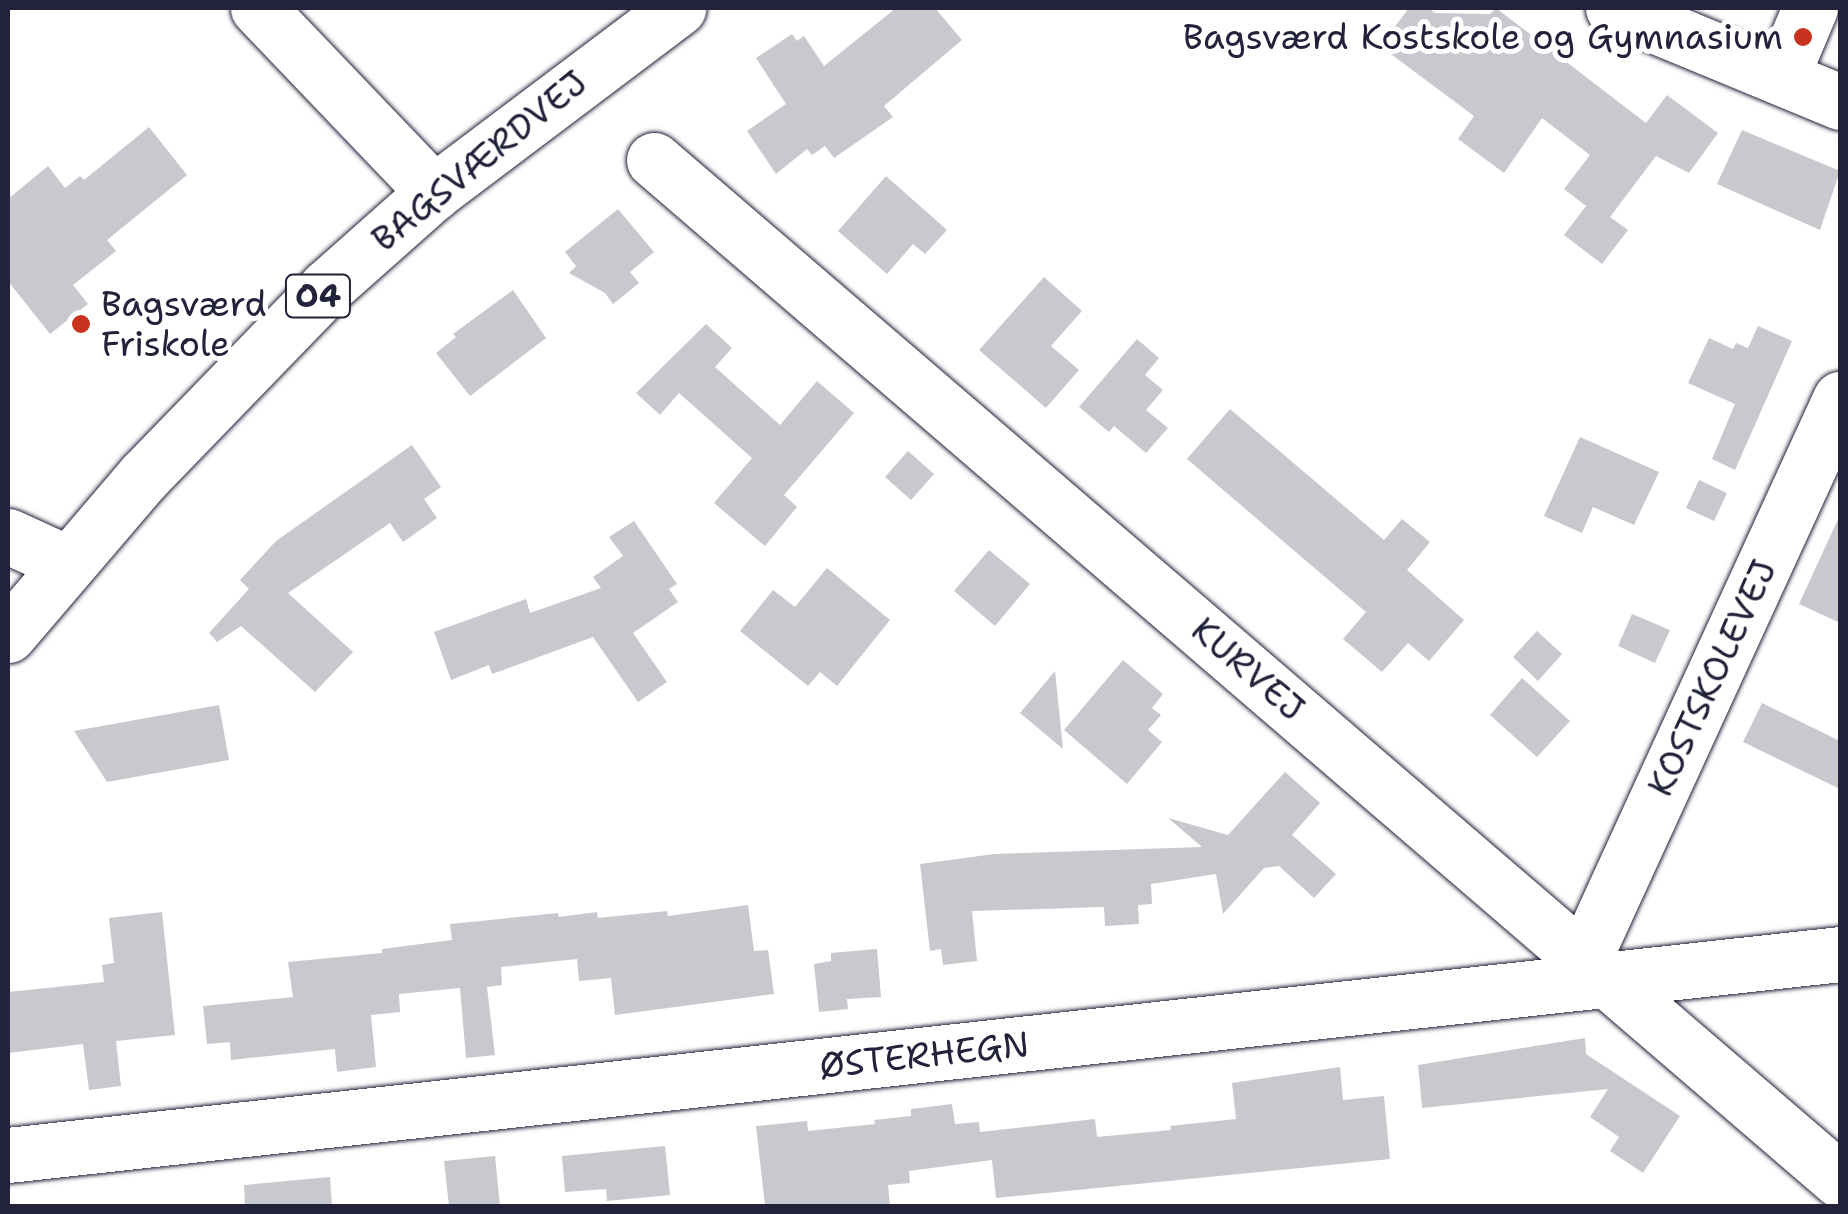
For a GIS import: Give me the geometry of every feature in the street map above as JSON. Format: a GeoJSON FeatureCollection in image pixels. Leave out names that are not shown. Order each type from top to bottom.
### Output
{"type":"FeatureCollection","features":[{"type":"Feature","properties":{"kind":"street"},"geometry":{"type":"LineString","coordinates":[[258,8],[434,192]]}},
{"type":"Feature","properties":{"kind":"street","name":"BAGSVÆRDVEJ"},"geometry":{"type":"LineString","coordinates":[[8,635],[67,563],[265,347],[434,192],[678,8]]}},
{"type":"Feature","properties":{"kind":"street"},"geometry":{"type":"LineString","coordinates":[[1612,8],[1840,102]]}},
{"type":"Feature","properties":{"kind":"street"},"geometry":{"type":"LineString","coordinates":[[1781,77],[1810,8]]}},
{"type":"Feature","properties":{"kind":"street","name":"KURVEJ"},"geometry":{"type":"LineString","coordinates":[[654,160],[1840,1180]]}},
{"type":"Feature","properties":{"kind":"street","name":"KOSTSKOLEVEJ"},"geometry":{"type":"LineString","coordinates":[[1596,969],[1840,398]]}},
{"type":"Feature","properties":{"kind":"street"},"geometry":{"type":"LineString","coordinates":[[8,536],[67,563]]}},
{"type":"Feature","properties":{"kind":"street","name":"ØSTERHEGN"},"geometry":{"type":"LineString","coordinates":[[8,1155],[1596,969],[1840,954]]}},
{"type":"Feature","properties":{"kind":"building"},"geometry":{"type":"Polygon","coordinates":[[[896,8],[935,8],[962,40],[884,106],[893,117],[834,158],[825,146],[812,155],[807,149],[776,174],[747,131],[786,104],[756,58],[792,34],[797,41],[804,36],[824,66],[896,8]]]}},
{"type":"Feature","properties":{"kind":"building"},"geometry":{"type":"Polygon","coordinates":[[[1409,8],[1428,8],[1435,13],[1490,14],[1496,8],[1646,123],[1667,95],[1718,133],[1689,173],[1656,156],[1610,217],[1628,230],[1602,264],[1564,235],[1586,206],[1564,189],[1590,155],[1542,118],[1504,173],[1458,139],[1474,116],[1380,46],[1409,8]]]}},
{"type":"Feature","properties":{"kind":"building"},"geometry":{"type":"Polygon","coordinates":[[[149,127],[187,175],[107,240],[116,251],[73,285],[88,304],[50,334],[8,281],[8,199],[48,166],[65,188],[80,176],[84,180],[149,127]]]}},
{"type":"Feature","properties":{"kind":"building"},"geometry":{"type":"Polygon","coordinates":[[[1742,130],[1840,171],[1820,230],[1717,184],[1742,130]]]}},
{"type":"Feature","properties":{"kind":"building"},"geometry":{"type":"Polygon","coordinates":[[[886,176],[947,230],[925,254],[913,244],[887,274],[838,231],[886,176]]]}},
{"type":"Feature","properties":{"kind":"building"},"geometry":{"type":"Polygon","coordinates":[[[618,209],[654,252],[630,272],[639,283],[613,304],[605,293],[569,273],[576,266],[565,252],[618,209]]]}},
{"type":"Feature","properties":{"kind":"building"},"geometry":{"type":"Polygon","coordinates":[[[1044,277],[1082,311],[1051,346],[1079,370],[1046,408],[979,350],[1044,277]]]}},
{"type":"Feature","properties":{"kind":"building"},"geometry":{"type":"Polygon","coordinates":[[[513,290],[546,338],[470,396],[436,353],[456,337],[453,334],[513,290]]]}},
{"type":"Feature","properties":{"kind":"building"},"geometry":{"type":"Polygon","coordinates":[[[706,324],[732,348],[715,367],[780,425],[817,381],[854,413],[784,495],[797,507],[765,546],[714,503],[752,458],[679,393],[660,415],[636,393],[706,324]]]}},
{"type":"Feature","properties":{"kind":"building"},"geometry":{"type":"Polygon","coordinates":[[[1758,326],[1792,341],[1735,470],[1712,459],[1735,404],[1688,383],[1709,338],[1733,349],[1736,343],[1748,348],[1758,326]]]}},
{"type":"Feature","properties":{"kind":"building"},"geometry":{"type":"Polygon","coordinates":[[[1137,339],[1159,358],[1145,375],[1163,390],[1146,410],[1168,428],[1146,453],[1114,426],[1109,432],[1079,407],[1137,339]]]}},
{"type":"Feature","properties":{"kind":"building"},"geometry":{"type":"Polygon","coordinates":[[[1230,409],[1384,540],[1402,519],[1430,542],[1407,570],[1464,620],[1429,661],[1408,643],[1382,672],[1343,639],[1366,612],[1187,459],[1230,409]]]}},
{"type":"Feature","properties":{"kind":"building"},"geometry":{"type":"Polygon","coordinates":[[[1580,437],[1659,472],[1634,525],[1593,507],[1582,533],[1544,516],[1580,437]]]}},
{"type":"Feature","properties":{"kind":"building"},"geometry":{"type":"Polygon","coordinates":[[[412,445],[441,487],[424,499],[437,518],[403,542],[390,523],[288,593],[353,652],[315,692],[241,626],[217,642],[209,633],[249,589],[240,580],[276,541],[412,445]]]}},
{"type":"Feature","properties":{"kind":"building"},"geometry":{"type":"Polygon","coordinates":[[[908,451],[934,474],[911,500],[885,477],[908,451]]]}},
{"type":"Feature","properties":{"kind":"building"},"geometry":{"type":"Polygon","coordinates":[[[1699,480],[1727,493],[1714,521],[1686,508],[1699,480]]]}},
{"type":"Feature","properties":{"kind":"building"},"geometry":{"type":"Polygon","coordinates":[[[1840,515],[1840,623],[1799,604],[1840,515]]]}},
{"type":"Feature","properties":{"kind":"building"},"geometry":{"type":"Polygon","coordinates":[[[634,521],[677,584],[669,589],[678,602],[633,633],[667,682],[638,702],[593,637],[492,674],[489,665],[451,680],[434,632],[526,599],[530,613],[601,588],[593,577],[623,556],[609,537],[634,521]]]}},
{"type":"Feature","properties":{"kind":"building"},"geometry":{"type":"Polygon","coordinates":[[[989,550],[1030,584],[995,626],[954,591],[989,550]]]}},
{"type":"Feature","properties":{"kind":"building"},"geometry":{"type":"Polygon","coordinates":[[[827,568],[890,620],[837,686],[820,672],[808,686],[740,631],[773,590],[795,607],[827,568]]]}},
{"type":"Feature","properties":{"kind":"building"},"geometry":{"type":"Polygon","coordinates":[[[1632,614],[1670,630],[1655,663],[1618,646],[1632,614]]]}},
{"type":"Feature","properties":{"kind":"building"},"geometry":{"type":"Polygon","coordinates":[[[1537,631],[1562,654],[1538,681],[1513,657],[1537,631]]]}},
{"type":"Feature","properties":{"kind":"building"},"geometry":{"type":"Polygon","coordinates":[[[1123,660],[1163,694],[1152,708],[1161,715],[1148,730],[1162,742],[1127,784],[1064,730],[1123,660]]]}},
{"type":"Feature","properties":{"kind":"building"},"geometry":{"type":"Polygon","coordinates":[[[1055,671],[1063,749],[1020,713],[1055,671]]]}},
{"type":"Feature","properties":{"kind":"building"},"geometry":{"type":"Polygon","coordinates":[[[1522,678],[1570,721],[1537,757],[1490,715],[1522,678]]]}},
{"type":"Feature","properties":{"kind":"building"},"geometry":{"type":"Polygon","coordinates":[[[1762,703],[1840,741],[1840,789],[1743,742],[1762,703]]]}},
{"type":"Feature","properties":{"kind":"building"},"geometry":{"type":"Polygon","coordinates":[[[219,705],[229,760],[107,782],[74,731],[219,705]]]}},
{"type":"Feature","properties":{"kind":"building"},"geometry":{"type":"Polygon","coordinates":[[[1285,772],[1320,803],[1292,835],[1336,874],[1314,898],[1279,866],[1264,868],[1223,914],[1216,874],[1151,884],[1152,904],[1138,905],[1139,924],[1105,926],[1104,907],[972,911],[977,961],[943,965],[941,949],[930,951],[920,864],[994,854],[1202,847],[1168,818],[1228,835],[1285,772]]]}},
{"type":"Feature","properties":{"kind":"building"},"geometry":{"type":"Polygon","coordinates":[[[748,905],[754,951],[768,950],[774,994],[615,1015],[611,978],[579,981],[577,959],[501,967],[502,985],[487,987],[495,1055],[466,1058],[460,988],[399,994],[400,1012],[371,1015],[376,1067],[337,1072],[335,1049],[231,1060],[230,1042],[207,1044],[203,1006],[293,997],[288,962],[382,953],[382,949],[452,940],[450,924],[558,913],[559,917],[597,912],[598,918],[667,911],[668,916],[748,905]]]}},
{"type":"Feature","properties":{"kind":"building"},"geometry":{"type":"Polygon","coordinates":[[[162,912],[175,1035],[116,1041],[121,1086],[89,1090],[83,1044],[8,1053],[8,992],[104,982],[102,965],[114,963],[109,918],[162,912]]]}},
{"type":"Feature","properties":{"kind":"building"},"geometry":{"type":"Polygon","coordinates":[[[877,949],[881,997],[847,999],[848,1009],[819,1012],[814,964],[831,961],[831,953],[877,949]]]}},
{"type":"Feature","properties":{"kind":"building"},"geometry":{"type":"Polygon","coordinates":[[[1585,1038],[1586,1054],[1680,1116],[1643,1173],[1610,1151],[1619,1137],[1590,1117],[1608,1089],[1422,1108],[1418,1065],[1585,1038]]]}},
{"type":"Feature","properties":{"kind":"building"},"geometry":{"type":"Polygon","coordinates":[[[1340,1067],[1343,1100],[1384,1096],[1390,1159],[996,1198],[992,1160],[909,1171],[910,1183],[888,1185],[890,1206],[765,1206],[756,1126],[807,1121],[808,1131],[875,1124],[874,1120],[911,1116],[911,1109],[952,1104],[955,1124],[979,1122],[980,1132],[1095,1119],[1097,1137],[1171,1130],[1170,1126],[1236,1119],[1232,1083],[1340,1067]]]}},
{"type":"Feature","properties":{"kind":"building"},"geometry":{"type":"Polygon","coordinates":[[[665,1146],[670,1195],[607,1201],[606,1189],[565,1192],[562,1156],[665,1146]]]}},
{"type":"Feature","properties":{"kind":"building"},"geometry":{"type":"Polygon","coordinates":[[[495,1156],[500,1206],[449,1206],[444,1161],[495,1156]]]}},
{"type":"Feature","properties":{"kind":"building"},"geometry":{"type":"Polygon","coordinates":[[[330,1177],[332,1206],[245,1206],[244,1185],[330,1177]]]}},
{"type":"Feature","properties":{"kind":"place","name":"Bagsværd Kostskole og Gymnasium"},"geometry":{"type":"Point","coordinates":[1803,37]}},
{"type":"Feature","properties":{"kind":"place","name":"Bagsværd Friskole"},"geometry":{"type":"Point","coordinates":[81,324]}}]}
